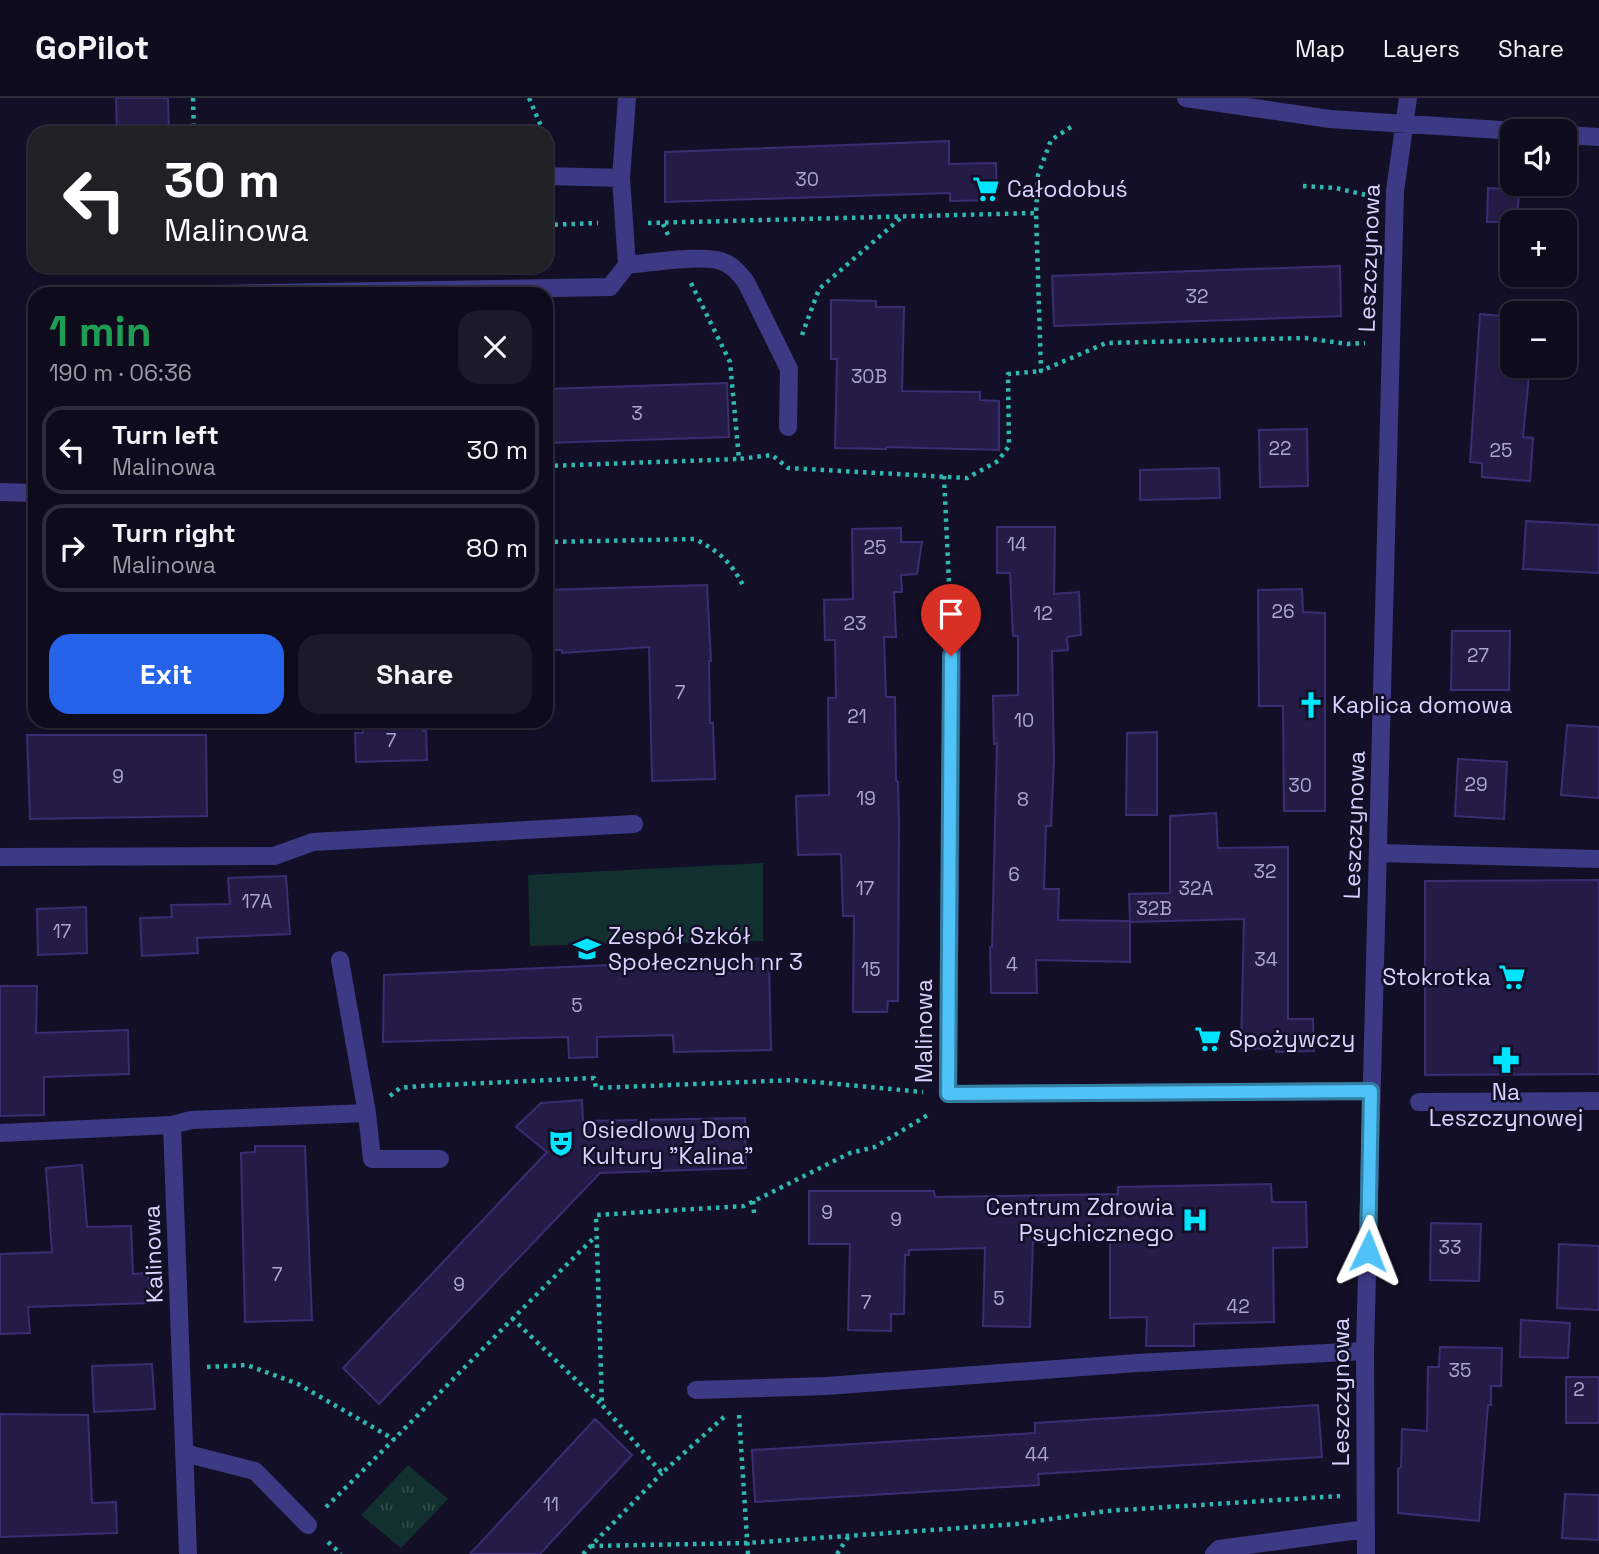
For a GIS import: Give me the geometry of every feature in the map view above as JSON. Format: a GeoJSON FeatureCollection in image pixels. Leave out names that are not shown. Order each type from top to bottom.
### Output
{"type":"FeatureCollection","features":[{"type":"Feature","properties":{"kind":"street"},"geometry":{"type":"LineString","coordinates":[[553,288],[610,287],[627,265],[621,178],[627,98]]}},
{"type":"Feature","properties":{"kind":"street"},"geometry":{"type":"LineString","coordinates":[[1186,98],[1329,119],[1500,130]]}},
{"type":"Feature","properties":{"kind":"street","name":"Leszczynowa"},"geometry":{"type":"LineString","coordinates":[[1366,1554],[1365,1351],[1395,191],[1408,98]]}},
{"type":"Feature","properties":{"kind":"street"},"geometry":{"type":"LineString","coordinates":[[1577,136],[1599,137]]}},
{"type":"Feature","properties":{"kind":"street"},"geometry":{"type":"LineString","coordinates":[[553,176],[621,178]]}},
{"type":"Feature","properties":{"kind":"street"},"geometry":{"type":"LineString","coordinates":[[627,265],[717,259],[728,264],[746,282],[789,369],[788,427]]}},
{"type":"Feature","properties":{"kind":"street"},"geometry":{"type":"LineString","coordinates":[[0,492],[28,493]]}},
{"type":"Feature","properties":{"kind":"street","name":"Malinowa"},"geometry":{"type":"LineString","coordinates":[[952,628],[948,1094],[1371,1091]]}},
{"type":"Feature","properties":{"kind":"street"},"geometry":{"type":"LineString","coordinates":[[0,857],[274,856],[313,842],[634,824]]}},
{"type":"Feature","properties":{"kind":"street"},"geometry":{"type":"LineString","coordinates":[[1378,853],[1599,859]]}},
{"type":"Feature","properties":{"kind":"street"},"geometry":{"type":"LineString","coordinates":[[340,960],[367,1113],[372,1159],[440,1158]]}},
{"type":"Feature","properties":{"kind":"street"},"geometry":{"type":"LineString","coordinates":[[1419,1102],[1599,1101]]}},
{"type":"Feature","properties":{"kind":"street"},"geometry":{"type":"LineString","coordinates":[[0,1133],[172,1125],[191,1120],[367,1113]]}},
{"type":"Feature","properties":{"kind":"street","name":"Kalinowa"},"geometry":{"type":"LineString","coordinates":[[172,1125],[188,1554]]}},
{"type":"Feature","properties":{"kind":"street"},"geometry":{"type":"LineString","coordinates":[[696,1390],[827,1386],[1124,1364],[1365,1351]]}},
{"type":"Feature","properties":{"kind":"street"},"geometry":{"type":"LineString","coordinates":[[184,1453],[254,1471],[308,1525]]}},
{"type":"Feature","properties":{"kind":"street"},"geometry":{"type":"LineString","coordinates":[[1214,1554],[1219,1549],[1366,1529]]}},
{"type":"Feature","properties":{"kind":"path"},"geometry":{"type":"LineString","coordinates":[[193,98],[194,126]]}},
{"type":"Feature","properties":{"kind":"path"},"geometry":{"type":"LineString","coordinates":[[529,98],[541,126]]}},
{"type":"Feature","properties":{"kind":"path"},"geometry":{"type":"LineString","coordinates":[[1041,370],[1035,213],[1038,174],[1051,140],[1071,127]]}},
{"type":"Feature","properties":{"kind":"path"},"geometry":{"type":"LineString","coordinates":[[553,225],[1035,213]]}},
{"type":"Feature","properties":{"kind":"path"},"geometry":{"type":"LineString","coordinates":[[789,369],[819,289],[902,216]]}},
{"type":"Feature","properties":{"kind":"path"},"geometry":{"type":"LineString","coordinates":[[967,478],[998,461],[1009,446],[1008,374],[1041,370],[1106,343],[1305,338],[1347,344],[1391,342]]}},
{"type":"Feature","properties":{"kind":"path"},"geometry":{"type":"LineString","coordinates":[[553,466],[739,459]]}},
{"type":"Feature","properties":{"kind":"path"},"geometry":{"type":"LineString","coordinates":[[944,476],[952,628]]}},
{"type":"Feature","properties":{"kind":"path"},"geometry":{"type":"LineString","coordinates":[[553,542],[695,539],[716,550],[733,566],[744,587]]}},
{"type":"Feature","properties":{"kind":"path"},"geometry":{"type":"LineString","coordinates":[[420,1086],[593,1078],[596,1088],[793,1080],[948,1094]]}},
{"type":"Feature","properties":{"kind":"path"},"geometry":{"type":"LineString","coordinates":[[602,1405],[596,1214],[744,1206],[850,1153],[875,1147],[935,1111],[948,1094]]}},
{"type":"Feature","properties":{"kind":"path"},"geometry":{"type":"LineString","coordinates":[[754,1201],[754,1213]]}},
{"type":"Feature","properties":{"kind":"path"},"geometry":{"type":"LineString","coordinates":[[341,1554],[308,1525],[395,1440],[512,1317],[597,1235]]}},
{"type":"Feature","properties":{"kind":"path"},"geometry":{"type":"LineString","coordinates":[[512,1317],[602,1405],[662,1473]]}},
{"type":"Feature","properties":{"kind":"path"},"geometry":{"type":"LineString","coordinates":[[181,1368],[247,1365],[298,1384],[395,1440]]}},
{"type":"Feature","properties":{"kind":"path"},"geometry":{"type":"LineString","coordinates":[[583,1554],[662,1473],[757,1388]]}},
{"type":"Feature","properties":{"kind":"path"},"geometry":{"type":"LineString","coordinates":[[738,1404],[748,1554]]}},
{"type":"Feature","properties":{"kind":"path"},"geometry":{"type":"LineString","coordinates":[[591,1546],[747,1544],[1017,1524],[1105,1511],[1365,1495]]}},
{"type":"Feature","properties":{"kind":"path"},"geometry":{"type":"LineString","coordinates":[[837,1554],[848,1536]]}},
{"type":"Feature","properties":{"kind":"green space"},"geometry":{"type":"Polygon","coordinates":[[[763,863],[763,941],[530,946],[528,875],[763,863]]]}},
{"type":"Feature","properties":{"kind":"green space"},"geometry":{"type":"Polygon","coordinates":[[[408,1465],[448,1499],[401,1548],[361,1515],[408,1465]]]}},
{"type":"Feature","properties":{"kind":"building"},"geometry":{"type":"Polygon","coordinates":[[[116,98],[168,98],[169,126],[117,126],[116,98]]]}},
{"type":"Feature","properties":{"kind":"building"},"geometry":{"type":"Polygon","coordinates":[[[949,141],[949,164],[996,163],[997,200],[950,201],[950,193],[665,202],[665,152],[949,141]]]}},
{"type":"Feature","properties":{"kind":"building"},"geometry":{"type":"Polygon","coordinates":[[[1488,188],[1500,189],[1500,196],[1519,196],[1518,210],[1500,210],[1500,222],[1487,222],[1488,188]]]}},
{"type":"Feature","properties":{"kind":"building"},"geometry":{"type":"Polygon","coordinates":[[[1340,266],[1341,316],[1054,326],[1052,276],[1340,266]]]}},
{"type":"Feature","properties":{"kind":"building"},"geometry":{"type":"Polygon","coordinates":[[[831,300],[876,301],[876,307],[904,307],[902,391],[980,392],[980,400],[999,401],[999,450],[835,448],[837,359],[831,359],[831,300]]]}},
{"type":"Feature","properties":{"kind":"building"},"geometry":{"type":"Polygon","coordinates":[[[1480,314],[1500,316],[1500,378],[1529,378],[1523,437],[1533,438],[1530,481],[1482,477],[1482,463],[1470,462],[1480,314]]]}},
{"type":"Feature","properties":{"kind":"building"},"geometry":{"type":"Polygon","coordinates":[[[727,383],[729,437],[553,443],[553,389],[727,383]]]}},
{"type":"Feature","properties":{"kind":"building"},"geometry":{"type":"Polygon","coordinates":[[[1307,429],[1308,486],[1260,487],[1259,430],[1307,429]]]}},
{"type":"Feature","properties":{"kind":"building"},"geometry":{"type":"Polygon","coordinates":[[[1219,468],[1220,498],[1140,500],[1140,470],[1219,468]]]}},
{"type":"Feature","properties":{"kind":"building"},"geometry":{"type":"Polygon","coordinates":[[[1526,521],[1599,525],[1599,573],[1523,569],[1526,521]]]}},
{"type":"Feature","properties":{"kind":"building"},"geometry":{"type":"Polygon","coordinates":[[[997,527],[1055,527],[1054,594],[1079,592],[1081,635],[1067,637],[1068,650],[1052,651],[1054,760],[1051,826],[1046,826],[1044,889],[1059,889],[1058,920],[1130,921],[1129,894],[1170,893],[1170,816],[1216,813],[1218,848],[1288,847],[1288,1019],[1313,1019],[1314,1051],[1241,1049],[1244,919],[1130,922],[1130,962],[1036,960],[1037,993],[991,993],[990,947],[997,743],[994,744],[993,696],[1018,695],[1018,636],[1013,636],[1010,573],[997,573],[997,527]]]}},
{"type":"Feature","properties":{"kind":"building"},"geometry":{"type":"Polygon","coordinates":[[[901,528],[901,542],[922,542],[917,574],[901,575],[902,592],[894,592],[896,637],[884,637],[886,697],[895,697],[899,824],[898,1001],[888,1001],[887,1012],[853,1012],[854,916],[843,916],[841,854],[798,855],[796,796],[829,795],[828,698],[836,698],[835,640],[825,640],[824,600],[853,599],[852,529],[901,528]]]}},
{"type":"Feature","properties":{"kind":"building"},"geometry":{"type":"Polygon","coordinates":[[[707,585],[711,661],[710,723],[713,723],[715,779],[652,781],[649,647],[562,653],[562,650],[553,650],[553,590],[707,585]]]}},
{"type":"Feature","properties":{"kind":"building"},"geometry":{"type":"Polygon","coordinates":[[[1302,589],[1303,612],[1325,613],[1325,811],[1284,811],[1283,706],[1259,706],[1258,590],[1302,589]]]}},
{"type":"Feature","properties":{"kind":"building"},"geometry":{"type":"Polygon","coordinates":[[[1452,631],[1510,631],[1509,690],[1451,690],[1452,631]]]}},
{"type":"Feature","properties":{"kind":"building"},"geometry":{"type":"Polygon","coordinates":[[[1567,725],[1599,727],[1599,798],[1561,795],[1567,725]]]}},
{"type":"Feature","properties":{"kind":"building"},"geometry":{"type":"Polygon","coordinates":[[[363,728],[423,728],[423,731],[426,731],[427,760],[356,762],[355,733],[363,733],[363,728]]]}},
{"type":"Feature","properties":{"kind":"building"},"geometry":{"type":"Polygon","coordinates":[[[1157,732],[1157,815],[1126,815],[1127,733],[1157,732]]]}},
{"type":"Feature","properties":{"kind":"building"},"geometry":{"type":"Polygon","coordinates":[[[27,735],[206,735],[207,816],[30,819],[27,735]]]}},
{"type":"Feature","properties":{"kind":"building"},"geometry":{"type":"Polygon","coordinates":[[[1458,759],[1507,762],[1504,819],[1455,816],[1458,759]]]}},
{"type":"Feature","properties":{"kind":"building"},"geometry":{"type":"Polygon","coordinates":[[[286,876],[290,934],[197,938],[198,953],[142,956],[140,918],[172,917],[171,905],[230,904],[228,878],[286,876]]]}},
{"type":"Feature","properties":{"kind":"building","name":"Stokrotka"},"geometry":{"type":"Polygon","coordinates":[[[1599,880],[1599,1074],[1425,1075],[1425,881],[1599,880]]]}},
{"type":"Feature","properties":{"kind":"building"},"geometry":{"type":"Polygon","coordinates":[[[86,907],[87,953],[38,955],[37,909],[86,907]]]}},
{"type":"Feature","properties":{"kind":"building"},"geometry":{"type":"Polygon","coordinates":[[[769,958],[771,1050],[674,1052],[673,1035],[597,1037],[597,1057],[569,1058],[568,1037],[383,1042],[384,975],[769,958]]]}},
{"type":"Feature","properties":{"kind":"building"},"geometry":{"type":"Polygon","coordinates":[[[0,986],[37,986],[36,1033],[128,1030],[129,1074],[44,1077],[44,1115],[0,1116],[0,986]]]}},
{"type":"Feature","properties":{"kind":"building"},"geometry":{"type":"Polygon","coordinates":[[[582,1100],[583,1121],[745,1118],[746,1168],[600,1173],[379,1404],[343,1368],[547,1152],[516,1127],[541,1103],[582,1100]]]}},
{"type":"Feature","properties":{"kind":"building"},"geometry":{"type":"Polygon","coordinates":[[[255,1146],[305,1146],[312,1320],[245,1322],[241,1153],[255,1152],[255,1146]]]}},
{"type":"Feature","properties":{"kind":"building"},"geometry":{"type":"Polygon","coordinates":[[[82,1165],[87,1227],[131,1226],[133,1274],[148,1273],[150,1303],[28,1307],[30,1333],[0,1334],[0,1254],[52,1252],[46,1168],[82,1165]]]}},
{"type":"Feature","properties":{"kind":"building"},"geometry":{"type":"Polygon","coordinates":[[[1271,1184],[1272,1202],[1306,1202],[1307,1247],[1273,1248],[1274,1322],[1194,1324],[1194,1346],[1146,1346],[1147,1317],[1110,1318],[1110,1240],[1033,1242],[1030,1327],[983,1326],[985,1248],[909,1250],[909,1255],[905,1255],[904,1314],[891,1314],[891,1331],[848,1330],[850,1244],[809,1244],[809,1191],[934,1191],[935,1197],[1118,1194],[1118,1187],[1271,1184]]]}},
{"type":"Feature","properties":{"kind":"building"},"geometry":{"type":"Polygon","coordinates":[[[1431,1223],[1481,1224],[1479,1281],[1430,1280],[1431,1223]]]}},
{"type":"Feature","properties":{"kind":"building"},"geometry":{"type":"Polygon","coordinates":[[[1559,1244],[1599,1246],[1599,1310],[1557,1308],[1559,1244]]]}},
{"type":"Feature","properties":{"kind":"building"},"geometry":{"type":"Polygon","coordinates":[[[1521,1320],[1570,1323],[1568,1358],[1520,1357],[1521,1320]]]}},
{"type":"Feature","properties":{"kind":"building"},"geometry":{"type":"Polygon","coordinates":[[[1440,1347],[1502,1348],[1501,1386],[1491,1386],[1491,1405],[1488,1405],[1479,1521],[1398,1513],[1402,1429],[1427,1431],[1428,1367],[1439,1367],[1440,1347]]]}},
{"type":"Feature","properties":{"kind":"building"},"geometry":{"type":"Polygon","coordinates":[[[152,1364],[155,1409],[94,1412],[92,1366],[152,1364]]]}},
{"type":"Feature","properties":{"kind":"building"},"geometry":{"type":"Polygon","coordinates":[[[1566,1377],[1599,1377],[1599,1423],[1566,1423],[1566,1377]]]}},
{"type":"Feature","properties":{"kind":"building"},"geometry":{"type":"Polygon","coordinates":[[[1318,1405],[1322,1457],[1038,1474],[1039,1485],[755,1502],[752,1450],[1035,1433],[1035,1423],[1318,1405]]]}},
{"type":"Feature","properties":{"kind":"building"},"geometry":{"type":"Polygon","coordinates":[[[0,1414],[88,1415],[92,1503],[116,1502],[117,1533],[0,1537],[0,1414]]]}},
{"type":"Feature","properties":{"kind":"building"},"geometry":{"type":"Polygon","coordinates":[[[595,1419],[632,1455],[540,1554],[470,1554],[595,1419]]]}},
{"type":"Feature","properties":{"kind":"building"},"geometry":{"type":"Polygon","coordinates":[[[1565,1494],[1599,1495],[1599,1540],[1562,1538],[1565,1494]]]}},
{"type":"Feature","properties":{"kind":"place","name":"Całodobuś"},"geometry":{"type":"Point","coordinates":[986,189]}},
{"type":"Feature","properties":{"kind":"place","name":"Kaplica domowa"},"geometry":{"type":"Point","coordinates":[1311,705]}},
{"type":"Feature","properties":{"kind":"place","name":"Zespół Szkół Społecznych nr 3"},"geometry":{"type":"Point","coordinates":[587,949]}},
{"type":"Feature","properties":{"kind":"place","name":"Stokrotka"},"geometry":{"type":"Point","coordinates":[1512,977]}},
{"type":"Feature","properties":{"kind":"place","name":"Spożywczy"},"geometry":{"type":"Point","coordinates":[1208,1039]}},
{"type":"Feature","properties":{"kind":"place","name":"Na Leszczynowej"},"geometry":{"type":"Point","coordinates":[1506,1060]}},
{"type":"Feature","properties":{"kind":"place","name":"Osiedlowy Dom Kultury \"Kalina\""},"geometry":{"type":"Point","coordinates":[561,1143]}},
{"type":"Feature","properties":{"kind":"place","name":"Centrum Zdrowia Psychicznego"},"geometry":{"type":"Point","coordinates":[1195,1220]}},
{"type":"Feature","properties":{"kind":"route"},"geometry":{"type":"LineString","coordinates":[[951,656],[948,1094],[1371,1091],[1368,1251]]}}]}
